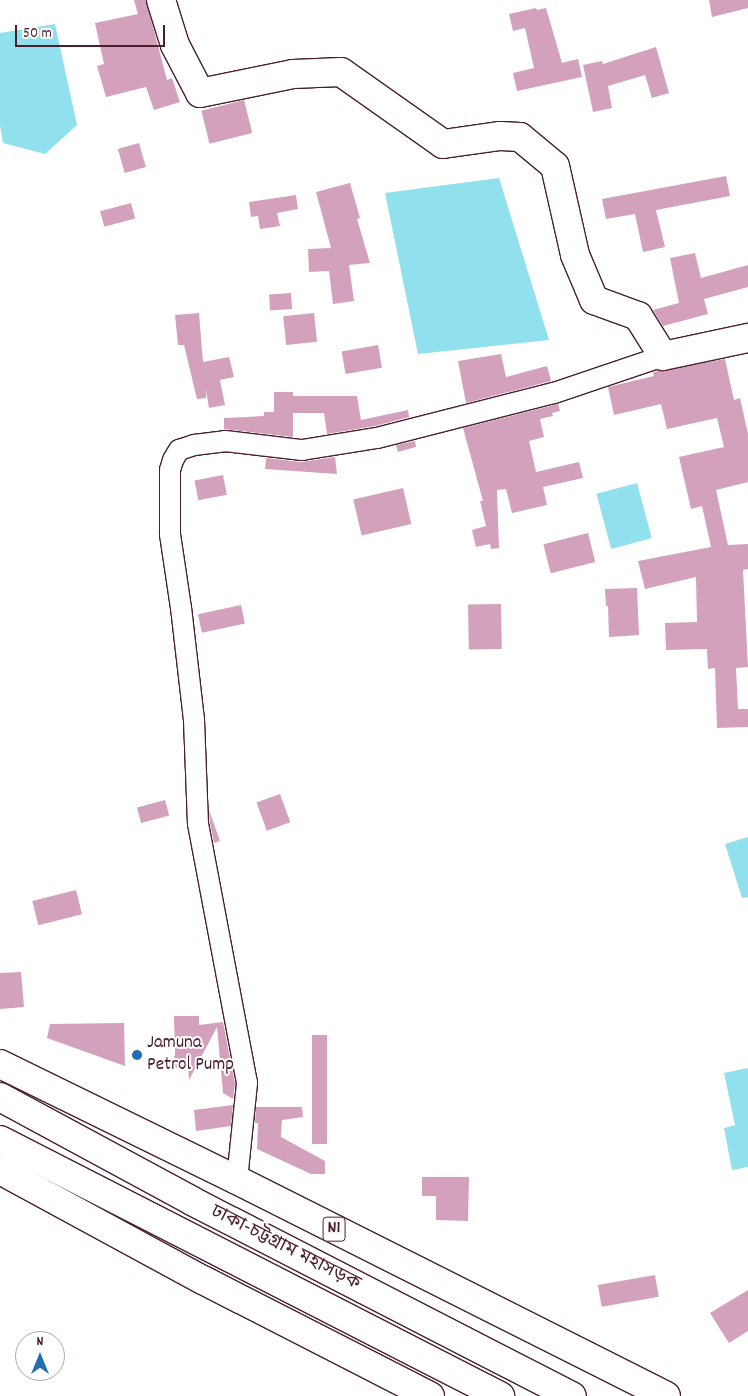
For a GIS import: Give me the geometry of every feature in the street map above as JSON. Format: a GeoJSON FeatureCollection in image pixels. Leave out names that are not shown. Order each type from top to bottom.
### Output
{"type":"FeatureCollection","features":[{"type":"Feature","properties":{"kind":"main road"},"geometry":{"type":"LineString","coordinates":[[161,0],[175,45],[200,93],[293,74],[341,72],[444,144],[500,136],[520,137],[555,166],[575,255],[594,300],[638,316],[663,356],[748,338]]}},
{"type":"Feature","properties":{"kind":"main road","name":"N1"},"geometry":{"type":"LineString","coordinates":[[0,1064],[237,1180],[666,1396]]}},
{"type":"Feature","properties":{"kind":"main road","name":"ঢাকা-চট্টগ্রাম মহাসড়ক"},"geometry":{"type":"LineString","coordinates":[[0,1097],[201,1205],[572,1396]]}},
{"type":"Feature","properties":{"kind":"main road","name":"ঢাকা-চট্টগ্রাম মহাসড়ক"},"geometry":{"type":"LineString","coordinates":[[0,1140],[500,1396]]}},
{"type":"Feature","properties":{"kind":"main road"},"geometry":{"type":"LineString","coordinates":[[0,1170],[203,1280],[430,1396]]}},
{"type":"Feature","properties":{"kind":"street"},"geometry":{"type":"LineString","coordinates":[[237,1180],[247,1083],[198,824],[194,720],[170,534],[170,470],[173,460],[179,450],[194,445],[225,441],[302,450],[377,438],[554,393],[663,356]]}},
{"type":"Feature","properties":{"kind":"water"},"geometry":{"type":"Polygon","coordinates":[[[55,24],[77,125],[45,154],[3,143],[0,125],[0,33],[55,24]]]}},
{"type":"Feature","properties":{"kind":"water"},"geometry":{"type":"Polygon","coordinates":[[[499,178],[549,340],[418,354],[385,193],[499,178]]]}},
{"type":"Feature","properties":{"kind":"water"},"geometry":{"type":"Polygon","coordinates":[[[637,483],[652,538],[611,549],[596,494],[637,483]]]}},
{"type":"Feature","properties":{"kind":"water"},"geometry":{"type":"Polygon","coordinates":[[[748,837],[748,897],[742,898],[725,844],[748,837]]]}},
{"type":"Feature","properties":{"kind":"water"},"geometry":{"type":"Polygon","coordinates":[[[748,1068],[748,1167],[732,1170],[724,1128],[735,1125],[724,1073],[748,1068]]]}},
{"type":"Feature","properties":{"kind":"building"},"geometry":{"type":"Polygon","coordinates":[[[134,0],[146,0],[167,80],[172,78],[180,102],[154,110],[146,87],[106,97],[97,66],[104,64],[95,23],[138,14],[134,0]]]}},
{"type":"Feature","properties":{"kind":"building"},"geometry":{"type":"Polygon","coordinates":[[[709,0],[748,0],[748,8],[712,17],[709,0]]]}},
{"type":"Feature","properties":{"kind":"building"},"geometry":{"type":"Polygon","coordinates":[[[536,8],[537,10],[546,8],[562,63],[578,59],[582,77],[517,91],[513,73],[534,68],[525,28],[513,31],[509,14],[536,8]]]}},
{"type":"Feature","properties":{"kind":"building"},"geometry":{"type":"Polygon","coordinates":[[[656,47],[669,93],[652,98],[645,75],[608,86],[612,108],[593,112],[583,65],[602,61],[603,64],[656,47]]]}},
{"type":"Feature","properties":{"kind":"building"},"geometry":{"type":"Polygon","coordinates":[[[244,100],[252,133],[210,144],[201,111],[244,100]]]}},
{"type":"Feature","properties":{"kind":"building"},"geometry":{"type":"Polygon","coordinates":[[[139,143],[146,167],[125,173],[118,149],[139,143]]]}},
{"type":"Feature","properties":{"kind":"building"},"geometry":{"type":"Polygon","coordinates":[[[726,176],[730,196],[656,210],[665,247],[643,252],[635,214],[606,219],[602,199],[726,176]]]}},
{"type":"Feature","properties":{"kind":"building"},"geometry":{"type":"Polygon","coordinates":[[[350,183],[360,218],[357,219],[370,263],[349,265],[354,301],[333,304],[329,271],[309,272],[308,249],[331,248],[316,192],[350,183]]]}},
{"type":"Feature","properties":{"kind":"building"},"geometry":{"type":"Polygon","coordinates":[[[296,195],[298,209],[277,213],[280,226],[260,229],[258,216],[251,217],[249,202],[296,195]]]}},
{"type":"Feature","properties":{"kind":"building"},"geometry":{"type":"Polygon","coordinates":[[[131,203],[135,218],[104,227],[100,211],[131,203]]]}},
{"type":"Feature","properties":{"kind":"building"},"geometry":{"type":"Polygon","coordinates":[[[695,253],[701,278],[748,265],[748,287],[704,299],[708,314],[663,326],[653,310],[679,303],[670,258],[695,253]]]}},
{"type":"Feature","properties":{"kind":"building"},"geometry":{"type":"Polygon","coordinates":[[[291,293],[292,309],[270,310],[269,295],[291,293]]]}},
{"type":"Feature","properties":{"kind":"building"},"geometry":{"type":"Polygon","coordinates":[[[199,313],[203,362],[229,357],[234,377],[220,380],[225,405],[209,408],[206,390],[206,398],[197,399],[184,345],[178,345],[175,315],[199,313]]]}},
{"type":"Feature","properties":{"kind":"building"},"geometry":{"type":"Polygon","coordinates":[[[314,313],[317,342],[286,345],[283,316],[314,313]]]}},
{"type":"Feature","properties":{"kind":"building"},"geometry":{"type":"Polygon","coordinates":[[[378,345],[382,368],[346,374],[342,351],[378,345]]]}},
{"type":"Feature","properties":{"kind":"building"},"geometry":{"type":"Polygon","coordinates":[[[501,354],[506,377],[547,366],[551,381],[466,403],[458,361],[501,354]]]}},
{"type":"Feature","properties":{"kind":"building"},"geometry":{"type":"Polygon","coordinates":[[[725,359],[734,400],[740,398],[748,434],[748,482],[716,490],[728,545],[748,544],[748,569],[743,570],[748,667],[736,668],[738,709],[748,709],[748,727],[717,728],[715,668],[708,669],[707,649],[666,650],[665,623],[697,622],[696,577],[645,589],[638,561],[711,547],[702,506],[691,509],[679,457],[724,447],[717,418],[667,429],[661,404],[614,415],[608,387],[654,376],[653,372],[725,359]]]}},
{"type":"Feature","properties":{"kind":"building"},"geometry":{"type":"Polygon","coordinates":[[[274,392],[293,392],[293,396],[357,396],[361,420],[408,410],[409,417],[375,426],[327,434],[324,413],[293,413],[293,437],[224,429],[224,418],[264,416],[264,412],[274,412],[274,392]]]}},
{"type":"Feature","properties":{"kind":"building"},"geometry":{"type":"Polygon","coordinates":[[[558,404],[560,411],[552,413],[553,416],[540,419],[544,437],[529,441],[536,472],[579,462],[583,478],[543,487],[547,505],[512,513],[506,489],[497,490],[499,548],[491,549],[490,544],[476,547],[472,530],[486,526],[480,501],[483,501],[463,428],[558,404]]]}},
{"type":"Feature","properties":{"kind":"building"},"geometry":{"type":"Polygon","coordinates":[[[415,441],[416,447],[398,452],[396,445],[415,441]]]}},
{"type":"Feature","properties":{"kind":"building"},"geometry":{"type":"Polygon","coordinates":[[[335,457],[337,474],[265,469],[266,458],[301,462],[335,457]]]}},
{"type":"Feature","properties":{"kind":"building"},"geometry":{"type":"Polygon","coordinates":[[[223,475],[227,495],[198,500],[195,481],[223,475]]]}},
{"type":"Feature","properties":{"kind":"building"},"geometry":{"type":"Polygon","coordinates":[[[403,488],[411,524],[362,536],[353,499],[403,488]]]}},
{"type":"Feature","properties":{"kind":"building"},"geometry":{"type":"Polygon","coordinates":[[[588,533],[595,562],[551,573],[543,544],[588,533]]]}},
{"type":"Feature","properties":{"kind":"building"},"geometry":{"type":"Polygon","coordinates":[[[637,588],[639,635],[609,637],[608,606],[606,606],[605,589],[637,588]]]}},
{"type":"Feature","properties":{"kind":"building"},"geometry":{"type":"Polygon","coordinates":[[[501,604],[502,649],[469,650],[468,605],[501,604]]]}},
{"type":"Feature","properties":{"kind":"building"},"geometry":{"type":"Polygon","coordinates":[[[241,605],[245,624],[202,633],[198,614],[241,605]]]}},
{"type":"Feature","properties":{"kind":"building"},"geometry":{"type":"Polygon","coordinates":[[[280,794],[290,822],[267,831],[257,803],[280,794]]]}},
{"type":"Feature","properties":{"kind":"building"},"geometry":{"type":"Polygon","coordinates":[[[165,800],[169,815],[141,823],[137,808],[165,800]]]}},
{"type":"Feature","properties":{"kind":"building"},"geometry":{"type":"Polygon","coordinates":[[[209,810],[220,841],[214,843],[210,823],[209,810]]]}},
{"type":"Feature","properties":{"kind":"building"},"geometry":{"type":"Polygon","coordinates":[[[76,890],[82,914],[38,925],[32,901],[76,890]]]}},
{"type":"Feature","properties":{"kind":"building"},"geometry":{"type":"Polygon","coordinates":[[[21,972],[24,1007],[0,1009],[0,973],[21,972]]]}},
{"type":"Feature","properties":{"kind":"building"},"geometry":{"type":"Polygon","coordinates":[[[174,1016],[199,1016],[199,1025],[223,1022],[235,1084],[233,1099],[223,1093],[217,1027],[189,1080],[188,1067],[185,1071],[170,1065],[175,1055],[174,1016]]]}},
{"type":"Feature","properties":{"kind":"building"},"geometry":{"type":"Polygon","coordinates":[[[124,1023],[125,1066],[47,1038],[50,1024],[124,1023]]]}},
{"type":"Feature","properties":{"kind":"building"},"geometry":{"type":"Polygon","coordinates":[[[312,1035],[327,1035],[327,1144],[312,1144],[312,1035]]]}},
{"type":"Feature","properties":{"kind":"building"},"geometry":{"type":"Polygon","coordinates":[[[233,1105],[231,1126],[196,1131],[194,1110],[233,1105]]]}},
{"type":"Feature","properties":{"kind":"building"},"geometry":{"type":"Polygon","coordinates":[[[256,1107],[302,1107],[303,1117],[282,1120],[281,1137],[325,1161],[325,1174],[311,1174],[257,1149],[258,1123],[255,1123],[256,1107]]]}},
{"type":"Feature","properties":{"kind":"building"},"geometry":{"type":"Polygon","coordinates":[[[422,1177],[469,1177],[468,1221],[436,1220],[436,1196],[422,1196],[422,1177]]]}},
{"type":"Feature","properties":{"kind":"building"},"geometry":{"type":"Polygon","coordinates":[[[655,1275],[659,1297],[602,1307],[598,1285],[655,1275]]]}},
{"type":"Feature","properties":{"kind":"building"},"geometry":{"type":"Polygon","coordinates":[[[748,1290],[748,1331],[729,1343],[710,1313],[748,1290]]]}},
{"type":"Feature","properties":{"kind":"place","name":"Jamuna Petrol Pump"},"geometry":{"type":"Point","coordinates":[137,1055]}}]}
